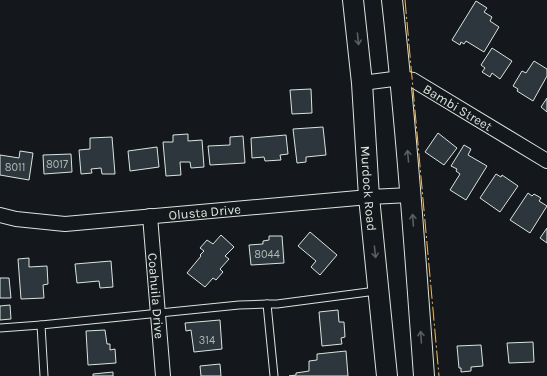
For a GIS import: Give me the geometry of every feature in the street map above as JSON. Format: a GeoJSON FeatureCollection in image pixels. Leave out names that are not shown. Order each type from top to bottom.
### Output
{"type":"FeatureCollection","features":[{"type":"Feature","properties":{"kind":"main road","name":"Murdock Road"},"geometry":{"type":"LineString","coordinates":[[353,0],[362,82],[369,197],[387,376]]}},
{"type":"Feature","properties":{"kind":"main road"},"geometry":{"type":"LineString","coordinates":[[392,0],[401,78],[411,195],[424,376]]}},
{"type":"Feature","properties":{"kind":"street","name":"Bambi Street"},"geometry":{"type":"LineString","coordinates":[[362,82],[401,78],[413,80],[547,161]]}},
{"type":"Feature","properties":{"kind":"street","name":"Olusta Drive"},"geometry":{"type":"LineString","coordinates":[[0,215],[16,219],[65,224],[369,197],[411,195]]}},
{"type":"Feature","properties":{"kind":"street","name":"Coahuila Drive"},"geometry":{"type":"LineString","coordinates":[[150,216],[163,376]]}},
{"type":"Feature","properties":{"kind":"lane"},"geometry":{"type":"LineString","coordinates":[[0,328],[41,326],[158,313],[277,304],[379,290]]}},
{"type":"Feature","properties":{"kind":"lane"},"geometry":{"type":"LineString","coordinates":[[267,304],[274,376]]}},
{"type":"Feature","properties":{"kind":"lane"},"geometry":{"type":"LineString","coordinates":[[41,326],[44,376]]}},
{"type":"Feature","properties":{"kind":"building"},"geometry":{"type":"Polygon","coordinates":[[[476,1],[487,8],[484,12],[492,17],[490,21],[499,27],[484,52],[466,41],[464,44],[461,42],[460,45],[452,40],[476,1]]]}},
{"type":"Feature","properties":{"kind":"building"},"geometry":{"type":"Polygon","coordinates":[[[492,48],[512,61],[500,79],[492,73],[490,77],[482,72],[485,68],[481,65],[492,48]]]}},
{"type":"Feature","properties":{"kind":"building"},"geometry":{"type":"Polygon","coordinates":[[[534,61],[547,69],[547,76],[533,101],[517,91],[518,89],[513,86],[522,71],[526,73],[534,61]]]}},
{"type":"Feature","properties":{"kind":"building"},"geometry":{"type":"Polygon","coordinates":[[[311,89],[312,113],[292,114],[290,90],[311,89]]]}},
{"type":"Feature","properties":{"kind":"building"},"geometry":{"type":"Polygon","coordinates":[[[547,98],[547,112],[541,107],[547,98]]]}},
{"type":"Feature","properties":{"kind":"building"},"geometry":{"type":"Polygon","coordinates":[[[323,127],[326,155],[306,157],[306,162],[297,163],[293,129],[323,127]]]}},
{"type":"Feature","properties":{"kind":"building"},"geometry":{"type":"Polygon","coordinates":[[[438,133],[457,148],[444,165],[425,152],[438,133]]]}},
{"type":"Feature","properties":{"kind":"building"},"geometry":{"type":"Polygon","coordinates":[[[188,134],[188,141],[202,140],[204,167],[191,168],[190,162],[180,162],[181,175],[166,176],[163,142],[173,142],[173,135],[188,134]]]}},
{"type":"Feature","properties":{"kind":"building"},"geometry":{"type":"Polygon","coordinates":[[[286,135],[288,154],[280,155],[281,160],[265,161],[264,157],[252,158],[251,138],[286,135]]]}},
{"type":"Feature","properties":{"kind":"building"},"geometry":{"type":"Polygon","coordinates":[[[243,136],[245,163],[210,165],[208,146],[230,145],[230,137],[243,136]]]}},
{"type":"Feature","properties":{"kind":"building"},"geometry":{"type":"Polygon","coordinates":[[[112,137],[115,174],[102,174],[101,168],[91,169],[92,173],[81,174],[79,150],[90,149],[90,138],[112,137]]]}},
{"type":"Feature","properties":{"kind":"building"},"geometry":{"type":"Polygon","coordinates":[[[464,145],[471,149],[468,155],[487,166],[466,200],[450,190],[460,174],[456,171],[457,169],[451,166],[464,145]]]}},
{"type":"Feature","properties":{"kind":"building"},"geometry":{"type":"Polygon","coordinates":[[[157,147],[159,167],[130,171],[128,151],[157,147]]]}},
{"type":"Feature","properties":{"kind":"building"},"geometry":{"type":"Polygon","coordinates":[[[20,151],[33,153],[29,180],[0,175],[0,155],[19,158],[20,151]]]}},
{"type":"Feature","properties":{"kind":"building"},"geometry":{"type":"Polygon","coordinates":[[[71,154],[72,172],[44,174],[43,155],[71,154]]]}},
{"type":"Feature","properties":{"kind":"building"},"geometry":{"type":"Polygon","coordinates":[[[496,174],[501,177],[502,175],[518,186],[500,212],[480,198],[496,174]]]}},
{"type":"Feature","properties":{"kind":"building"},"geometry":{"type":"Polygon","coordinates":[[[528,193],[532,196],[534,194],[541,198],[539,201],[547,206],[530,233],[510,220],[528,193]]]}},
{"type":"Feature","properties":{"kind":"building"},"geometry":{"type":"Polygon","coordinates":[[[547,228],[547,243],[540,238],[547,228]]]}},
{"type":"Feature","properties":{"kind":"building"},"geometry":{"type":"Polygon","coordinates":[[[310,232],[337,255],[320,275],[311,267],[316,261],[298,246],[310,232]]]}},
{"type":"Feature","properties":{"kind":"building"},"geometry":{"type":"Polygon","coordinates":[[[221,235],[234,247],[225,256],[229,259],[220,269],[223,272],[216,280],[213,278],[205,287],[187,273],[201,256],[200,255],[204,251],[200,248],[207,240],[213,244],[221,235]]]}},
{"type":"Feature","properties":{"kind":"building"},"geometry":{"type":"Polygon","coordinates":[[[269,236],[282,236],[284,263],[251,265],[249,245],[263,244],[263,241],[269,240],[269,236]]]}},
{"type":"Feature","properties":{"kind":"building"},"geometry":{"type":"Polygon","coordinates":[[[29,258],[29,267],[47,266],[48,284],[43,285],[44,298],[21,299],[18,259],[29,258]]]}},
{"type":"Feature","properties":{"kind":"building"},"geometry":{"type":"Polygon","coordinates":[[[111,261],[113,287],[100,288],[99,281],[77,283],[75,264],[111,261]]]}},
{"type":"Feature","properties":{"kind":"building"},"geometry":{"type":"Polygon","coordinates":[[[0,278],[9,278],[11,298],[0,298],[0,278]]]}},
{"type":"Feature","properties":{"kind":"building"},"geometry":{"type":"Polygon","coordinates":[[[10,305],[11,319],[0,320],[0,306],[10,305]]]}},
{"type":"Feature","properties":{"kind":"building"},"geometry":{"type":"Polygon","coordinates":[[[338,310],[339,322],[344,322],[345,337],[341,338],[342,344],[322,346],[319,312],[338,310]]]}},
{"type":"Feature","properties":{"kind":"building"},"geometry":{"type":"Polygon","coordinates":[[[220,320],[222,349],[194,352],[191,330],[186,331],[185,323],[220,320]]]}},
{"type":"Feature","properties":{"kind":"building"},"geometry":{"type":"Polygon","coordinates":[[[105,330],[107,344],[110,344],[110,350],[115,349],[116,363],[88,365],[86,331],[105,330]]]}},
{"type":"Feature","properties":{"kind":"building"},"geometry":{"type":"Polygon","coordinates":[[[533,342],[534,362],[509,363],[507,343],[533,342]]]}},
{"type":"Feature","properties":{"kind":"building"},"geometry":{"type":"Polygon","coordinates":[[[481,345],[483,366],[471,367],[471,371],[461,372],[461,368],[459,368],[457,346],[481,345]]]}},
{"type":"Feature","properties":{"kind":"building"},"geometry":{"type":"Polygon","coordinates":[[[346,351],[348,376],[289,376],[296,375],[296,373],[309,371],[309,361],[317,360],[317,354],[346,351]]]}},
{"type":"Feature","properties":{"kind":"building"},"geometry":{"type":"Polygon","coordinates":[[[220,364],[221,376],[201,376],[200,366],[220,364]]]}},
{"type":"Feature","properties":{"kind":"building"},"geometry":{"type":"Polygon","coordinates":[[[113,372],[113,376],[93,376],[93,374],[113,372]]]}},
{"type":"Feature","properties":{"kind":"power"},"geometry":{"type":"LineString","coordinates":[[405,0],[439,376]]}}]}
